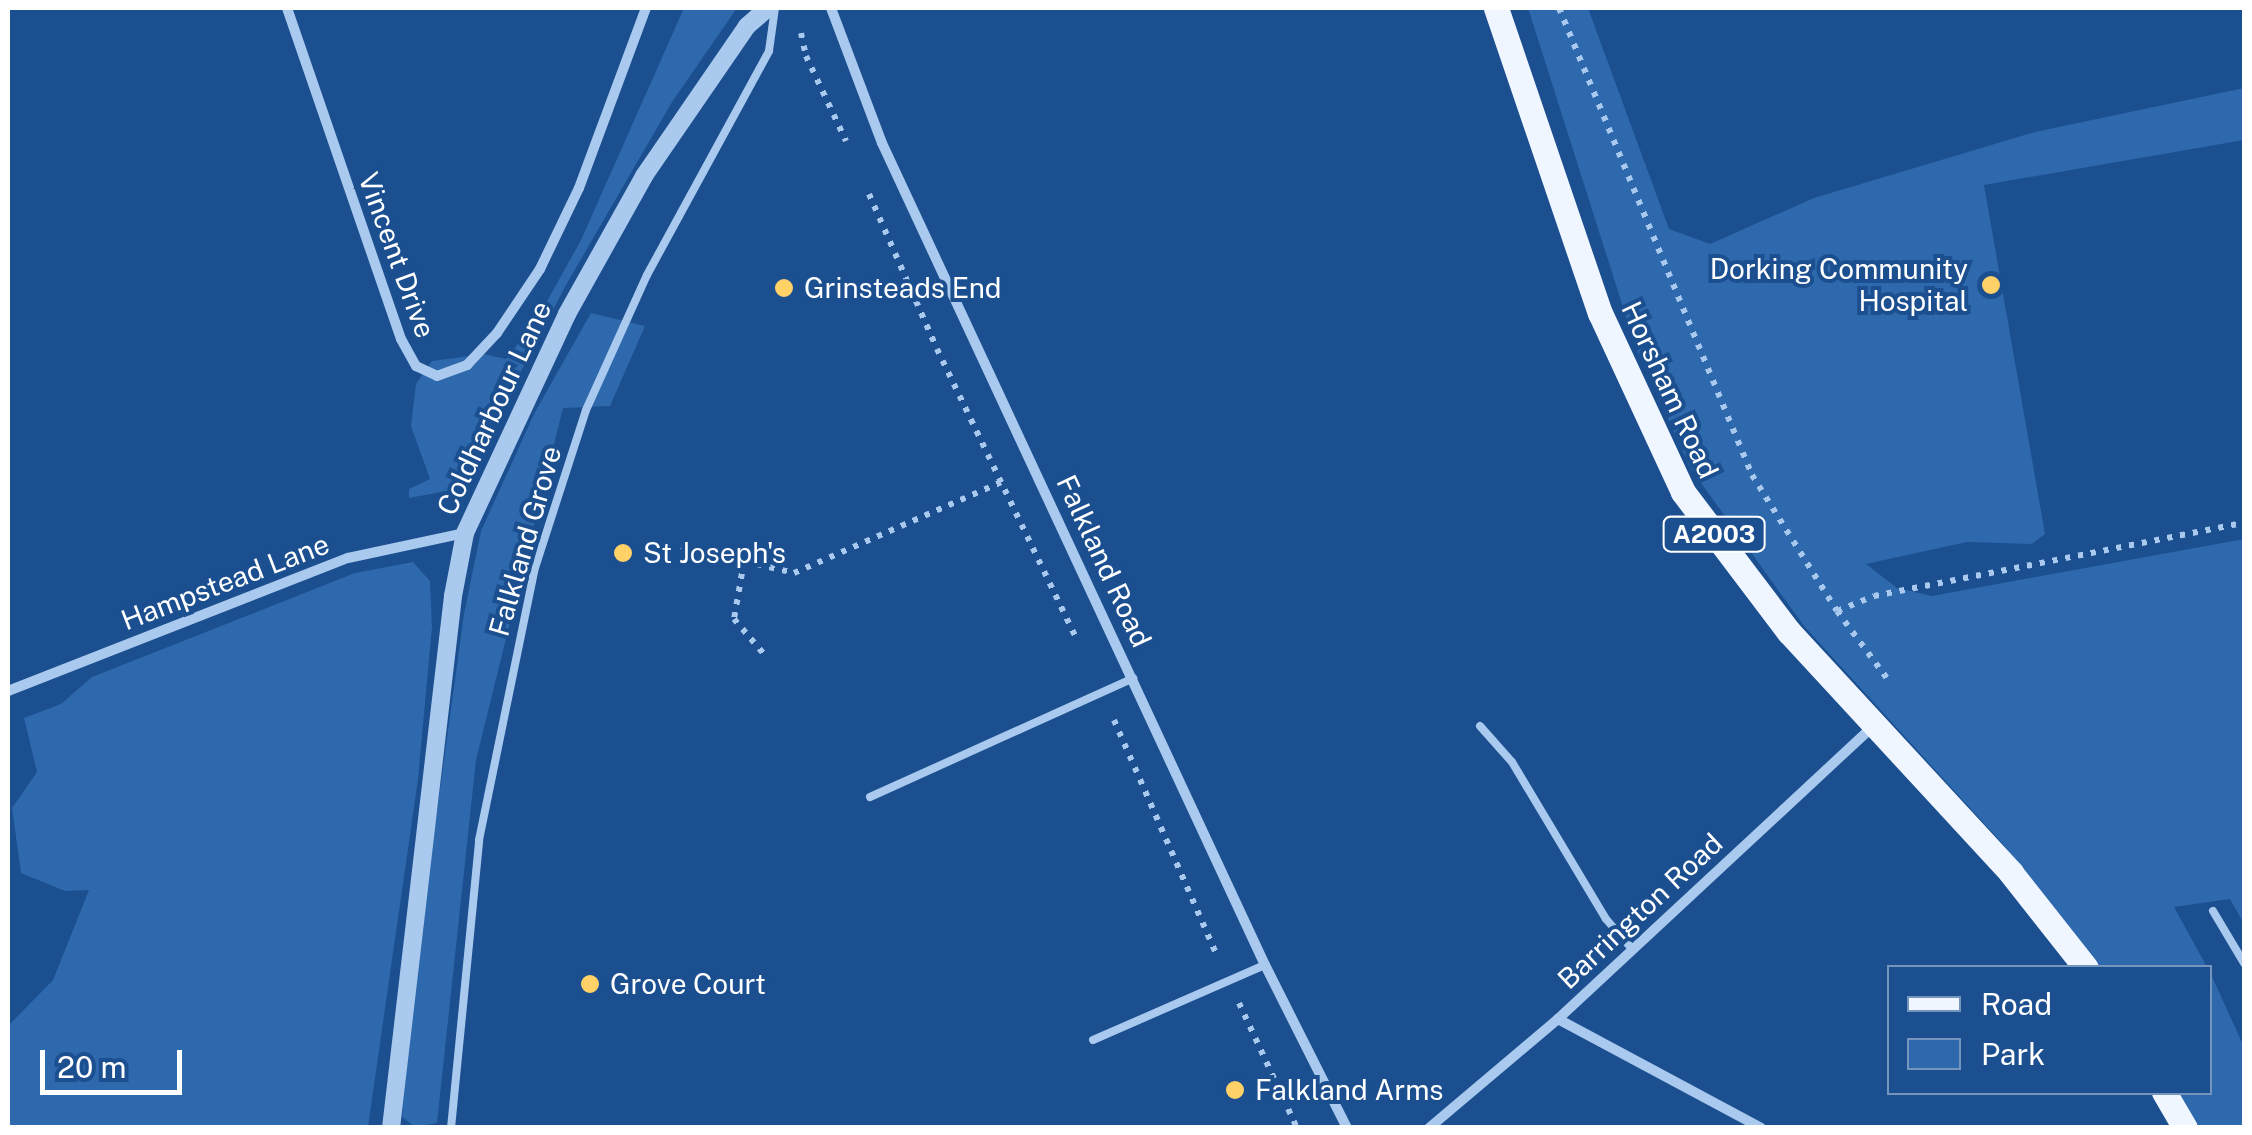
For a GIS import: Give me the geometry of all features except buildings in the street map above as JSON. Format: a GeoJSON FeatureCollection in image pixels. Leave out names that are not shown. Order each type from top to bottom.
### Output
{"type":"FeatureCollection","features":[{"type":"Feature","properties":{"kind":"main road","name":"Horsham Road"},"geometry":{"type":"LineString","coordinates":[[1496,8],[1600,313],[1682,492],[1789,632],[1877,723],[2010,873],[2084,965]]}},
{"type":"Feature","properties":{"kind":"main road"},"geometry":{"type":"LineString","coordinates":[[2166,1095],[2185,1128]]}},
{"type":"Feature","properties":{"kind":"street","name":"Vincent Drive"},"geometry":{"type":"LineString","coordinates":[[287,8],[401,339],[416,366],[437,376],[467,364],[477,354],[497,333],[540,269],[579,188],[646,8]]}},
{"type":"Feature","properties":{"kind":"street","name":"Coldharbour Lane"},"geometry":{"type":"LineString","coordinates":[[391,1128],[453,596],[465,533],[567,314],[644,176],[747,26],[772,8]]}},
{"type":"Feature","properties":{"kind":"street","name":"Falkland Road"},"geometry":{"type":"LineString","coordinates":[[831,8],[882,143],[1265,965],[1347,1128]]}},
{"type":"Feature","properties":{"kind":"street","name":"Hampstead Lane"},"geometry":{"type":"LineString","coordinates":[[8,690],[348,558],[465,533]]}},
{"type":"Feature","properties":{"kind":"street","name":"Barrington Road"},"geometry":{"type":"LineString","coordinates":[[1429,1128],[1558,1019],[1630,947],[1877,723]]}},
{"type":"Feature","properties":{"kind":"street"},"geometry":{"type":"LineString","coordinates":[[1558,1019],[1760,1128]]}},
{"type":"Feature","properties":{"kind":"lane","name":"Falkland Grove"},"geometry":{"type":"LineString","coordinates":[[451,1128],[479,840],[534,571],[586,410],[647,275],[769,51],[772,8]]}},
{"type":"Feature","properties":{"kind":"lane"},"geometry":{"type":"LineString","coordinates":[[870,797],[1133,678]]}},
{"type":"Feature","properties":{"kind":"lane"},"geometry":{"type":"LineString","coordinates":[[1480,726],[1512,762],[1596,905],[1630,947]]}},
{"type":"Feature","properties":{"kind":"lane"},"geometry":{"type":"LineString","coordinates":[[2214,912],[2244,963]]}},
{"type":"Feature","properties":{"kind":"lane"},"geometry":{"type":"LineString","coordinates":[[1093,1040],[1265,965]]}},
{"type":"Feature","properties":{"kind":"path"},"geometry":{"type":"LineString","coordinates":[[1559,8],[1752,474],[1837,612],[1896,691]]}},
{"type":"Feature","properties":{"kind":"path"},"geometry":{"type":"LineString","coordinates":[[799,24],[806,56],[851,153]]}},
{"type":"Feature","properties":{"kind":"path"},"geometry":{"type":"LineString","coordinates":[[867,189],[1102,692],[1297,1128]]}},
{"type":"Feature","properties":{"kind":"path"},"geometry":{"type":"LineString","coordinates":[[680,546],[794,573],[1001,482]]}},
{"type":"Feature","properties":{"kind":"path"},"geometry":{"type":"LineString","coordinates":[[1837,612],[1874,596],[2244,523]]}},
{"type":"Feature","properties":{"kind":"path"},"geometry":{"type":"LineString","coordinates":[[744,561],[734,620],[763,654]]}},
{"type":"Feature","properties":{"kind":"green space"},"geometry":{"type":"Polygon","coordinates":[[[684,8],[737,8],[672,102],[566,285],[483,444],[452,490],[409,498],[409,489],[430,479],[411,426],[416,384],[432,361],[484,354],[506,359],[536,321],[581,240],[684,8]]]}},
{"type":"Feature","properties":{"kind":"green space"},"geometry":{"type":"Polygon","coordinates":[[[1528,8],[1588,8],[1669,229],[1710,244],[1814,198],[2035,132],[2244,88],[2244,140],[1984,185],[2045,534],[2032,544],[1967,542],[1866,564],[1897,588],[1932,596],[2244,539],[2244,924],[2230,899],[2174,907],[2206,965],[2097,965],[2002,843],[1804,626],[1691,469],[1636,348],[1528,8]]]}},
{"type":"Feature","properties":{"kind":"green space"},"geometry":{"type":"Polygon","coordinates":[[[591,313],[645,326],[610,406],[563,408],[476,760],[437,1123],[415,1127],[402,1117],[416,965],[464,614],[481,531],[535,412],[591,313]]]}},
{"type":"Feature","properties":{"kind":"green space"},"geometry":{"type":"Polygon","coordinates":[[[413,562],[430,581],[432,627],[418,779],[368,1127],[8,1127],[8,1026],[53,980],[89,890],[65,891],[21,873],[12,808],[37,772],[24,718],[61,704],[92,677],[355,573],[413,562]]]}},
{"type":"Feature","properties":{"kind":"green space"},"geometry":{"type":"Polygon","coordinates":[[[2212,976],[2244,1047],[2244,1127],[2199,1127],[2179,1095],[2212,1095],[2212,976]]]}},
{"type":"Feature","properties":{"kind":"place","name":"Dorking Community Hospital"},"geometry":{"type":"Point","coordinates":[1991,285]}},
{"type":"Feature","properties":{"kind":"place","name":"Grinsteads End"},"geometry":{"type":"Point","coordinates":[784,288]}},
{"type":"Feature","properties":{"kind":"place","name":"St Joseph's"},"geometry":{"type":"Point","coordinates":[623,553]}},
{"type":"Feature","properties":{"kind":"place","name":"Grove Court"},"geometry":{"type":"Point","coordinates":[590,984]}},
{"type":"Feature","properties":{"kind":"place","name":"Falkland Arms"},"geometry":{"type":"Point","coordinates":[1235,1090]}}]}
